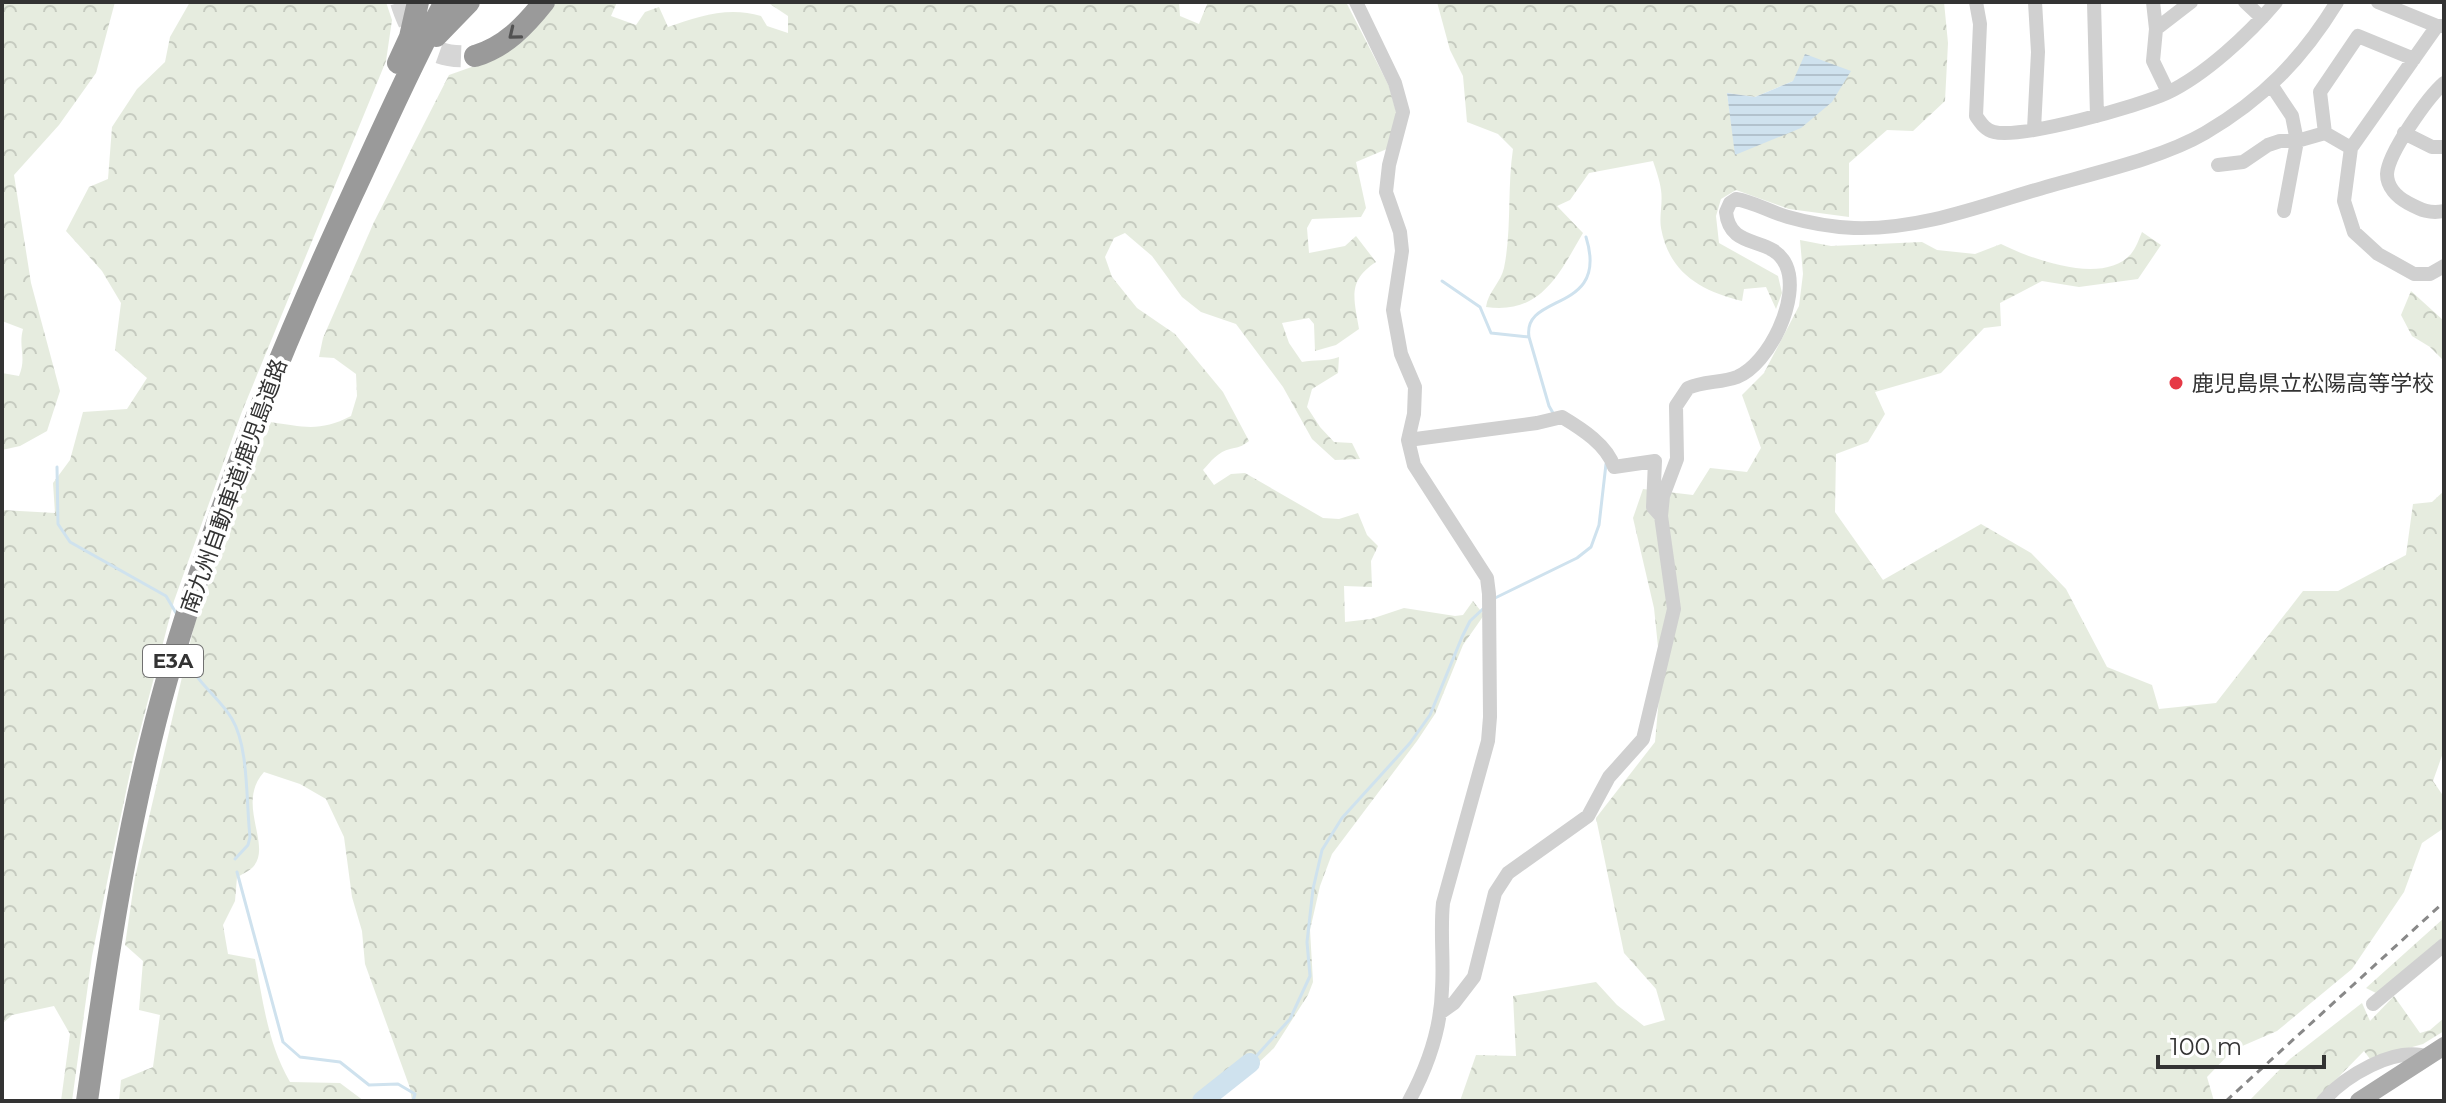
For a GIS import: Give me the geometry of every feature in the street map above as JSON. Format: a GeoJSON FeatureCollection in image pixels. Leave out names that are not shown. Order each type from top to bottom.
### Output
{"type":"FeatureCollection","features":[{"type":"Feature","properties":{"kind":"highway"},"geometry":{"type":"LineString","coordinates":[[296,317],[339,205],[410,37],[418,2]]}},
{"type":"Feature","properties":{"kind":"highway","name":"南九州自動車道;鹿児島道路"},"geometry":{"type":"LineString","coordinates":[[87,1101],[108,960],[142,781],[167,681],[211,542],[296,317],[445,2]]}},
{"type":"Feature","properties":{"kind":"highway","name":"南九州自動車道;鹿児島道路"},"geometry":{"type":"LineString","coordinates":[[406,79],[457,2]]}},
{"type":"Feature","properties":{"kind":"highway"},"geometry":{"type":"LineString","coordinates":[[433,39],[469,2]]}},
{"type":"Feature","properties":{"kind":"highway"},"geometry":{"type":"LineString","coordinates":[[475,56],[491,51],[511,37],[544,2]]}},
{"type":"Feature","properties":{"kind":"main road"},"geometry":{"type":"LineString","coordinates":[[2359,1101],[2444,1046]]}},
{"type":"Feature","properties":{"kind":"street"},"geometry":{"type":"LineString","coordinates":[[1356,2],[1395,83],[1403,112],[1389,165],[1386,192],[1400,232],[1402,251],[1393,310],[1396,333],[1415,387],[1414,414],[1408,440],[1414,465],[1487,578],[1489,600],[1488,741],[1443,903],[1440,1013],[1431,1053],[1409,1101]]}},
{"type":"Feature","properties":{"kind":"street"},"geometry":{"type":"LineString","coordinates":[[1976,2],[1980,24],[1976,116],[1984,128],[1995,133],[2034,129],[2097,116],[2168,92],[2227,52],[2276,2]]}},
{"type":"Feature","properties":{"kind":"street"},"geometry":{"type":"LineString","coordinates":[[2034,129],[2038,52],[2035,2]]}},
{"type":"Feature","properties":{"kind":"street"},"geometry":{"type":"LineString","coordinates":[[2094,2],[2097,116]]}},
{"type":"Feature","properties":{"kind":"street"},"geometry":{"type":"LineString","coordinates":[[2153,2],[2156,29],[2153,61],[2168,92]]}},
{"type":"Feature","properties":{"kind":"street"},"geometry":{"type":"LineString","coordinates":[[2156,29],[2191,2]]}},
{"type":"Feature","properties":{"kind":"street"},"geometry":{"type":"LineString","coordinates":[[2245,2],[2262,18]]}},
{"type":"Feature","properties":{"kind":"street"},"geometry":{"type":"LineString","coordinates":[[1440,1013],[1454,1003],[1474,977],[1495,893],[1508,873],[1588,816],[1609,777],[1643,739],[1674,609],[1661,516],[1663,496],[1677,459],[1675,413],[1683,393],[1693,385],[1737,377],[1751,368],[1774,340],[1789,293],[1789,274],[1779,254],[1731,231],[1726,212],[1730,203],[1736,199],[1746,200],[1789,217],[1851,228],[1882,228],[1920,223],[2162,152],[2204,134],[2272,86],[2317,33],[2337,2]]}},
{"type":"Feature","properties":{"kind":"street"},"geometry":{"type":"LineString","coordinates":[[2378,2],[2440,26],[2351,148],[2344,201],[2354,232],[2378,254],[2414,274],[2430,274],[2444,266]]}},
{"type":"Feature","properties":{"kind":"street"},"geometry":{"type":"LineString","coordinates":[[2325,133],[2320,92],[2358,36],[2414,59]]}},
{"type":"Feature","properties":{"kind":"street"},"geometry":{"type":"LineString","coordinates":[[2444,83],[2404,133],[2387,171],[2389,186],[2400,199],[2426,212],[2444,211]]}},
{"type":"Feature","properties":{"kind":"street"},"geometry":{"type":"LineString","coordinates":[[2272,86],[2292,116],[2297,141],[2284,211]]}},
{"type":"Feature","properties":{"kind":"street"},"geometry":{"type":"LineString","coordinates":[[2218,165],[2243,162],[2268,145],[2280,141],[2297,141],[2325,133],[2351,148]]}},
{"type":"Feature","properties":{"kind":"street"},"geometry":{"type":"LineString","coordinates":[[2404,133],[2432,147],[2444,147]]}},
{"type":"Feature","properties":{"kind":"street"},"geometry":{"type":"LineString","coordinates":[[1408,440],[1562,417],[1595,440],[1610,455],[1614,467],[1655,461],[1653,507],[1661,516]]}},
{"type":"Feature","properties":{"kind":"street"},"geometry":{"type":"LineString","coordinates":[[2373,1004],[2444,945]]}},
{"type":"Feature","properties":{"kind":"street"},"geometry":{"type":"LineString","coordinates":[[2323,1101],[2350,1077],[2367,1068],[2409,1054],[2428,1057]]}},
{"type":"Feature","properties":{"kind":"green space"},"geometry":{"type":"Polygon","coordinates":[[[2,2],[115,2],[96,73],[59,125],[14,175],[31,283],[60,391],[47,431],[20,446],[2,450],[2,373],[19,376],[23,329],[2,321],[2,2]]]}},
{"type":"Feature","properties":{"kind":"green space"},"geometry":{"type":"Polygon","coordinates":[[[190,2],[386,2],[392,20],[386,61],[241,414],[174,601],[134,754],[113,853],[92,956],[72,1101],[61,1101],[70,1034],[54,1006],[12,1015],[2,1024],[2,510],[55,513],[53,483],[70,460],[83,412],[127,409],[147,378],[115,350],[121,303],[102,271],[66,231],[89,187],[108,179],[112,127],[137,89],[165,62],[170,37],[190,2]]]}},
{"type":"Feature","properties":{"kind":"green space"},"geometry":{"type":"Polygon","coordinates":[[[555,2],[617,2],[611,16],[636,25],[645,12],[659,7],[668,27],[725,12],[749,13],[761,16],[767,26],[788,33],[788,16],[767,2],[1179,2],[1180,16],[1199,24],[1208,2],[1346,2],[1389,86],[1397,115],[1394,146],[1356,162],[1366,208],[1361,217],[1312,219],[1307,228],[1309,253],[1345,246],[1356,236],[1376,262],[1360,276],[1357,283],[1355,299],[1359,329],[1336,345],[1315,351],[1314,324],[1309,318],[1282,323],[1289,343],[1302,362],[1339,357],[1338,373],[1312,389],[1307,407],[1334,442],[1352,443],[1360,459],[1335,460],[1312,439],[1283,387],[1236,324],[1201,312],[1182,297],[1152,256],[1125,233],[1114,238],[1105,257],[1112,277],[1137,308],[1175,334],[1223,392],[1249,441],[1222,452],[1203,470],[1214,485],[1231,474],[1245,473],[1323,518],[1339,519],[1358,513],[1367,535],[1378,546],[1371,561],[1372,587],[1344,586],[1345,622],[1371,619],[1404,608],[1463,615],[1473,601],[1484,615],[1463,645],[1435,714],[1332,854],[1320,886],[1310,930],[1313,982],[1308,995],[1274,1048],[1218,1101],[412,1101],[365,964],[362,931],[352,897],[344,837],[326,799],[300,784],[264,772],[256,784],[253,797],[258,858],[253,867],[237,877],[235,901],[223,925],[228,954],[255,959],[271,1038],[290,1082],[340,1083],[364,1101],[119,1101],[121,1080],[153,1067],[160,1015],[139,1010],[143,961],[125,945],[135,877],[194,626],[234,509],[270,422],[302,427],[321,426],[351,416],[357,396],[356,374],[334,358],[319,357],[323,338],[374,222],[449,75],[497,58],[528,36],[555,2]]]}},
{"type":"Feature","properties":{"kind":"green space"},"geometry":{"type":"Polygon","coordinates":[[[1437,2],[1944,2],[1948,43],[1945,101],[1913,131],[1887,130],[1849,163],[1849,217],[1789,209],[1736,190],[1721,199],[1716,216],[1719,243],[1778,276],[1782,293],[1776,309],[1766,287],[1744,289],[1742,301],[1713,292],[1689,278],[1679,268],[1665,244],[1661,228],[1661,190],[1653,161],[1589,173],[1570,200],[1557,206],[1583,233],[1556,277],[1535,298],[1521,305],[1486,307],[1504,268],[1513,149],[1498,134],[1467,122],[1463,76],[1450,50],[1437,2]],[[1793,81],[1755,97],[1727,93],[1736,155],[1793,81]]]}},
{"type":"Feature","properties":{"kind":"green space"},"geometry":{"type":"Polygon","coordinates":[[[2142,232],[2161,245],[2138,279],[2079,287],[2042,281],[2000,303],[2001,326],[1984,328],[1941,373],[1875,392],[1885,414],[1868,442],[1836,454],[1835,512],[1883,580],[1981,524],[2031,553],[2066,589],[2107,667],[2152,685],[2159,709],[2216,703],[2303,591],[2338,591],[2406,555],[2413,504],[2432,502],[2444,491],[2444,750],[2433,781],[2444,797],[2444,828],[2422,843],[2404,892],[2352,969],[2277,1031],[2233,1050],[2207,1077],[2214,1101],[1460,1101],[1476,1055],[1516,1056],[1513,996],[1596,982],[1617,1005],[1644,1026],[1665,1020],[1656,989],[1624,953],[1596,818],[1655,742],[1661,676],[1654,608],[1633,518],[1643,489],[1693,495],[1710,468],[1747,472],[1761,448],[1742,395],[1764,373],[1799,306],[1803,274],[1800,240],[1831,246],[1922,242],[1937,250],[1975,254],[2001,244],[2048,262],[2085,269],[2119,263],[2133,252],[2142,232]]]}},
{"type":"Feature","properties":{"kind":"green space"},"geometry":{"type":"Polygon","coordinates":[[[2411,291],[2444,321],[2444,361],[2430,347],[2412,336],[2401,315],[2411,291]]]}},
{"type":"Feature","properties":{"kind":"green space"},"geometry":{"type":"Polygon","coordinates":[[[2444,918],[2444,940],[2378,994],[2366,988],[2444,918]]]}},
{"type":"Feature","properties":{"kind":"green space"},"geometry":{"type":"Polygon","coordinates":[[[2394,996],[2420,1033],[2430,1030],[2444,1018],[2444,1031],[2423,1044],[2370,1059],[2364,1051],[2315,1101],[2249,1101],[2290,1059],[2362,1003],[2370,1021],[2394,996]]]}},
{"type":"Feature","properties":{"kind":"water"},"geometry":{"type":"Polygon","coordinates":[[[1805,54],[1851,71],[1832,102],[1801,128],[1735,155],[1727,93],[1755,97],[1793,81],[1805,54]]]}},
{"type":"Feature","properties":{"kind":"waterway"},"geometry":{"type":"LineString","coordinates":[[1529,337],[1530,323],[1538,313],[1577,291],[1586,279],[1590,262],[1586,237]]}},
{"type":"Feature","properties":{"kind":"waterway"},"geometry":{"type":"LineString","coordinates":[[1442,281],[1480,307],[1491,333],[1529,337],[1553,413]]}},
{"type":"Feature","properties":{"kind":"waterway"},"geometry":{"type":"LineString","coordinates":[[1493,599],[1577,558],[1591,547],[1599,525],[1606,464]]}},
{"type":"Feature","properties":{"kind":"waterway"},"geometry":{"type":"LineString","coordinates":[[57,467],[58,524],[70,542],[166,596],[176,613]]}},
{"type":"Feature","properties":{"kind":"waterway"},"geometry":{"type":"LineString","coordinates":[[1250,1063],[1290,1019],[1310,976],[1307,942],[1313,889],[1322,850],[1342,818],[1410,743],[1430,715],[1470,621],[1485,607]]}},
{"type":"Feature","properties":{"kind":"waterway"},"geometry":{"type":"LineString","coordinates":[[185,652],[199,680],[232,719],[241,744],[250,837],[248,845],[235,859]]}},
{"type":"Feature","properties":{"kind":"waterway"},"geometry":{"type":"LineString","coordinates":[[237,872],[283,1042],[300,1057],[340,1062],[369,1085],[398,1084],[415,1094],[413,1101]]}},
{"type":"Feature","properties":{"kind":"waterway"},"geometry":{"type":"LineString","coordinates":[[1202,1101],[1250,1063]]}},
{"type":"Feature","properties":{"kind":"tunnel"},"geometry":{"type":"LineString","coordinates":[[401,2],[412,28],[426,46],[447,55],[475,56]]}},
{"type":"Feature","properties":{"kind":"railway"},"geometry":{"type":"LineString","coordinates":[[2226,1101],[2444,902]]}},
{"type":"Feature","properties":{"kind":"place","name":"鹿児島県立松陽高等学校"},"geometry":{"type":"Point","coordinates":[2176,383]}}]}
